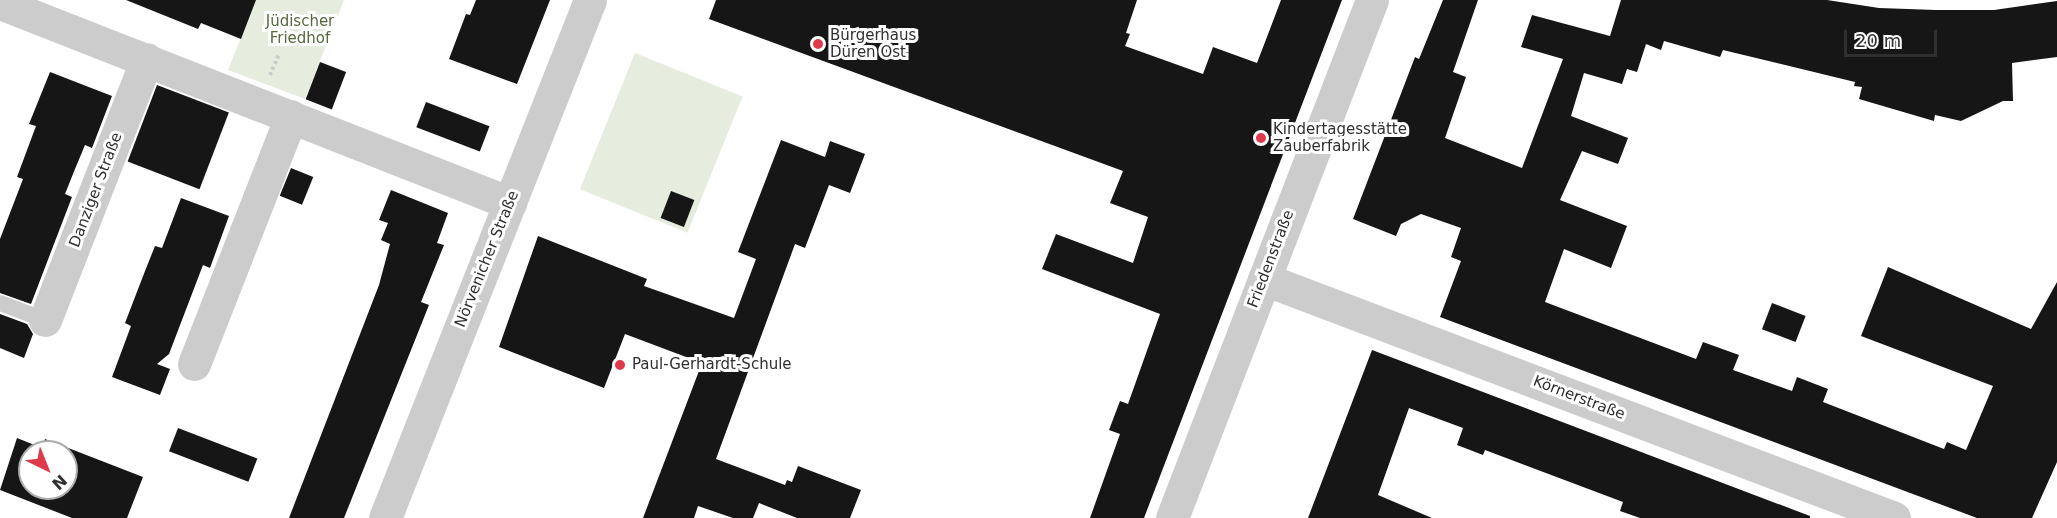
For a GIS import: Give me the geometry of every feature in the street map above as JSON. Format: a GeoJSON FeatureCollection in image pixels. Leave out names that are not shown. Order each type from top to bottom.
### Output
{"type":"FeatureCollection","features":[{"type":"Feature","properties":{"kind":"street","name":"Nörvenicher Straße"},"geometry":{"type":"LineString","coordinates":[[385,518],[590,0]]}},
{"type":"Feature","properties":{"kind":"street","name":"Friedenstraße"},"geometry":{"type":"LineString","coordinates":[[1172,518],[1372,0]]}},
{"type":"Feature","properties":{"kind":"street"},"geometry":{"type":"LineString","coordinates":[[0,3],[510,203]]}},
{"type":"Feature","properties":{"kind":"street","name":"Danziger Straße"},"geometry":{"type":"LineString","coordinates":[[45,320],[147,59]]}},
{"type":"Feature","properties":{"kind":"street"},"geometry":{"type":"LineString","coordinates":[[194,364],[291,116]]}},
{"type":"Feature","properties":{"kind":"street","name":"Körnerstraße"},"geometry":{"type":"LineString","coordinates":[[1264,279],[1894,518]]}},
{"type":"Feature","properties":{"kind":"lane"},"geometry":{"type":"LineString","coordinates":[[0,303],[45,320]]}},
{"type":"Feature","properties":{"kind":"green space","name":"Jüdischer Friedhof"},"geometry":{"type":"Polygon","coordinates":[[[256,0],[344,0],[305,99],[228,70],[256,0]]]}},
{"type":"Feature","properties":{"kind":"green space"},"geometry":{"type":"Polygon","coordinates":[[[635,53],[743,96],[687,233],[580,189],[635,53]]]}},
{"type":"Feature","properties":{"kind":"building"},"geometry":{"type":"Polygon","coordinates":[[[126,0],[256,0],[241,39],[201,23],[198,29],[126,0]]]}},
{"type":"Feature","properties":{"kind":"building"},"geometry":{"type":"Polygon","coordinates":[[[476,0],[550,0],[517,84],[449,59],[466,14],[470,15],[476,0]]]}},
{"type":"Feature","properties":{"kind":"building"},"geometry":{"type":"Polygon","coordinates":[[[716,0],[1137,0],[1126,33],[1130,34],[1125,46],[1203,74],[1213,47],[1257,63],[1281,0],[1342,0],[1144,518],[1090,518],[1120,434],[1109,430],[1120,401],[1128,404],[1160,314],[1042,269],[1056,234],[1133,263],[1148,217],[1110,203],[1123,171],[709,19],[716,0]]]}},
{"type":"Feature","properties":{"kind":"building"},"geometry":{"type":"Polygon","coordinates":[[[1443,0],[1478,0],[1453,72],[1466,77],[1445,138],[1522,168],[1563,59],[1521,47],[1532,15],[1610,36],[1621,0],[1827,0],[1879,8],[1936,10],[1994,10],[2057,1],[2057,57],[2012,63],[2013,101],[2003,101],[1961,121],[1935,115],[1934,121],[1859,99],[1862,87],[1854,86],[1855,82],[1723,50],[1720,57],[1664,41],[1661,50],[1646,44],[1637,72],[1627,69],[1622,84],[1584,73],[1571,116],[1628,138],[1618,164],[1582,151],[1560,200],[1627,226],[1611,268],[1564,249],[1545,302],[1696,359],[1703,342],[1739,355],[1733,370],[1792,391],[1797,377],[1828,389],[1823,402],[1944,449],[1947,442],[1966,450],[1993,386],[1861,336],[1888,267],[2031,329],[2057,282],[2057,462],[2032,518],[1977,518],[1440,317],[1461,261],[1451,257],[1461,228],[1421,214],[1401,224],[1396,236],[1353,219],[1415,57],[1419,59],[1443,0]]]}},
{"type":"Feature","properties":{"kind":"building"},"geometry":{"type":"Polygon","coordinates":[[[320,62],[346,72],[332,109],[306,99],[320,62]]]}},
{"type":"Feature","properties":{"kind":"building"},"geometry":{"type":"Polygon","coordinates":[[[50,72],[112,96],[92,148],[85,145],[65,194],[72,197],[31,304],[0,293],[0,239],[23,179],[17,177],[36,126],[29,124],[50,72]]]}},
{"type":"Feature","properties":{"kind":"building"},"geometry":{"type":"Polygon","coordinates":[[[157,85],[229,113],[199,189],[128,162],[157,85]]]}},
{"type":"Feature","properties":{"kind":"building"},"geometry":{"type":"Polygon","coordinates":[[[426,102],[489,126],[480,152],[416,127],[426,102]]]}},
{"type":"Feature","properties":{"kind":"building"},"geometry":{"type":"Polygon","coordinates":[[[781,140],[825,157],[830,141],[865,154],[850,193],[829,185],[805,248],[795,244],[716,459],[785,485],[787,480],[792,482],[798,466],[861,490],[850,518],[797,518],[759,503],[753,518],[733,518],[698,506],[694,518],[643,518],[702,363],[625,334],[604,388],[499,347],[538,236],[647,279],[644,286],[734,318],[756,259],[738,252],[781,140]]]}},
{"type":"Feature","properties":{"kind":"building"},"geometry":{"type":"Polygon","coordinates":[[[291,168],[313,177],[302,205],[280,196],[291,168]]]}},
{"type":"Feature","properties":{"kind":"building"},"geometry":{"type":"Polygon","coordinates":[[[391,190],[448,213],[437,243],[444,245],[421,302],[429,305],[344,518],[289,518],[379,285],[390,244],[381,240],[388,223],[379,220],[391,190]]]}},
{"type":"Feature","properties":{"kind":"building"},"geometry":{"type":"Polygon","coordinates":[[[671,191],[694,200],[684,227],[661,218],[671,191]]]}},
{"type":"Feature","properties":{"kind":"building"},"geometry":{"type":"Polygon","coordinates":[[[181,198],[229,216],[210,268],[203,265],[169,354],[157,364],[170,369],[160,395],[112,377],[131,326],[125,323],[145,271],[155,246],[162,248],[181,198]]]}},
{"type":"Feature","properties":{"kind":"building"},"geometry":{"type":"Polygon","coordinates":[[[1772,303],[1806,316],[1796,342],[1762,329],[1772,303]]]}},
{"type":"Feature","properties":{"kind":"building"},"geometry":{"type":"Polygon","coordinates":[[[0,314],[27,324],[33,334],[24,358],[0,348],[0,314]]]}},
{"type":"Feature","properties":{"kind":"building"},"geometry":{"type":"Polygon","coordinates":[[[1372,350],[1810,516],[1810,518],[1640,518],[1620,511],[1623,502],[1485,450],[1483,455],[1457,445],[1463,428],[1409,408],[1378,495],[1432,518],[1308,518],[1372,350]]]}},
{"type":"Feature","properties":{"kind":"building"},"geometry":{"type":"Polygon","coordinates":[[[178,428],[257,458],[248,482],[169,451],[178,428]]]}},
{"type":"Feature","properties":{"kind":"building"},"geometry":{"type":"Polygon","coordinates":[[[17,438],[22,440],[18,440],[18,497],[0,490],[17,438]]]}},
{"type":"Feature","properties":{"kind":"building"},"geometry":{"type":"Polygon","coordinates":[[[78,452],[143,477],[127,518],[72,518],[26,500],[78,500],[78,452]]]}},
{"type":"Feature","properties":{"kind":"place","name":"Bürgerhaus Düren Ost"},"geometry":{"type":"Point","coordinates":[818,44]}},
{"type":"Feature","properties":{"kind":"place","name":"Kindertagesstätte Zauberfabrik"},"geometry":{"type":"Point","coordinates":[1261,138]}},
{"type":"Feature","properties":{"kind":"place","name":"Paul-Gerhardt-Schule"},"geometry":{"type":"Point","coordinates":[620,365]}}]}
